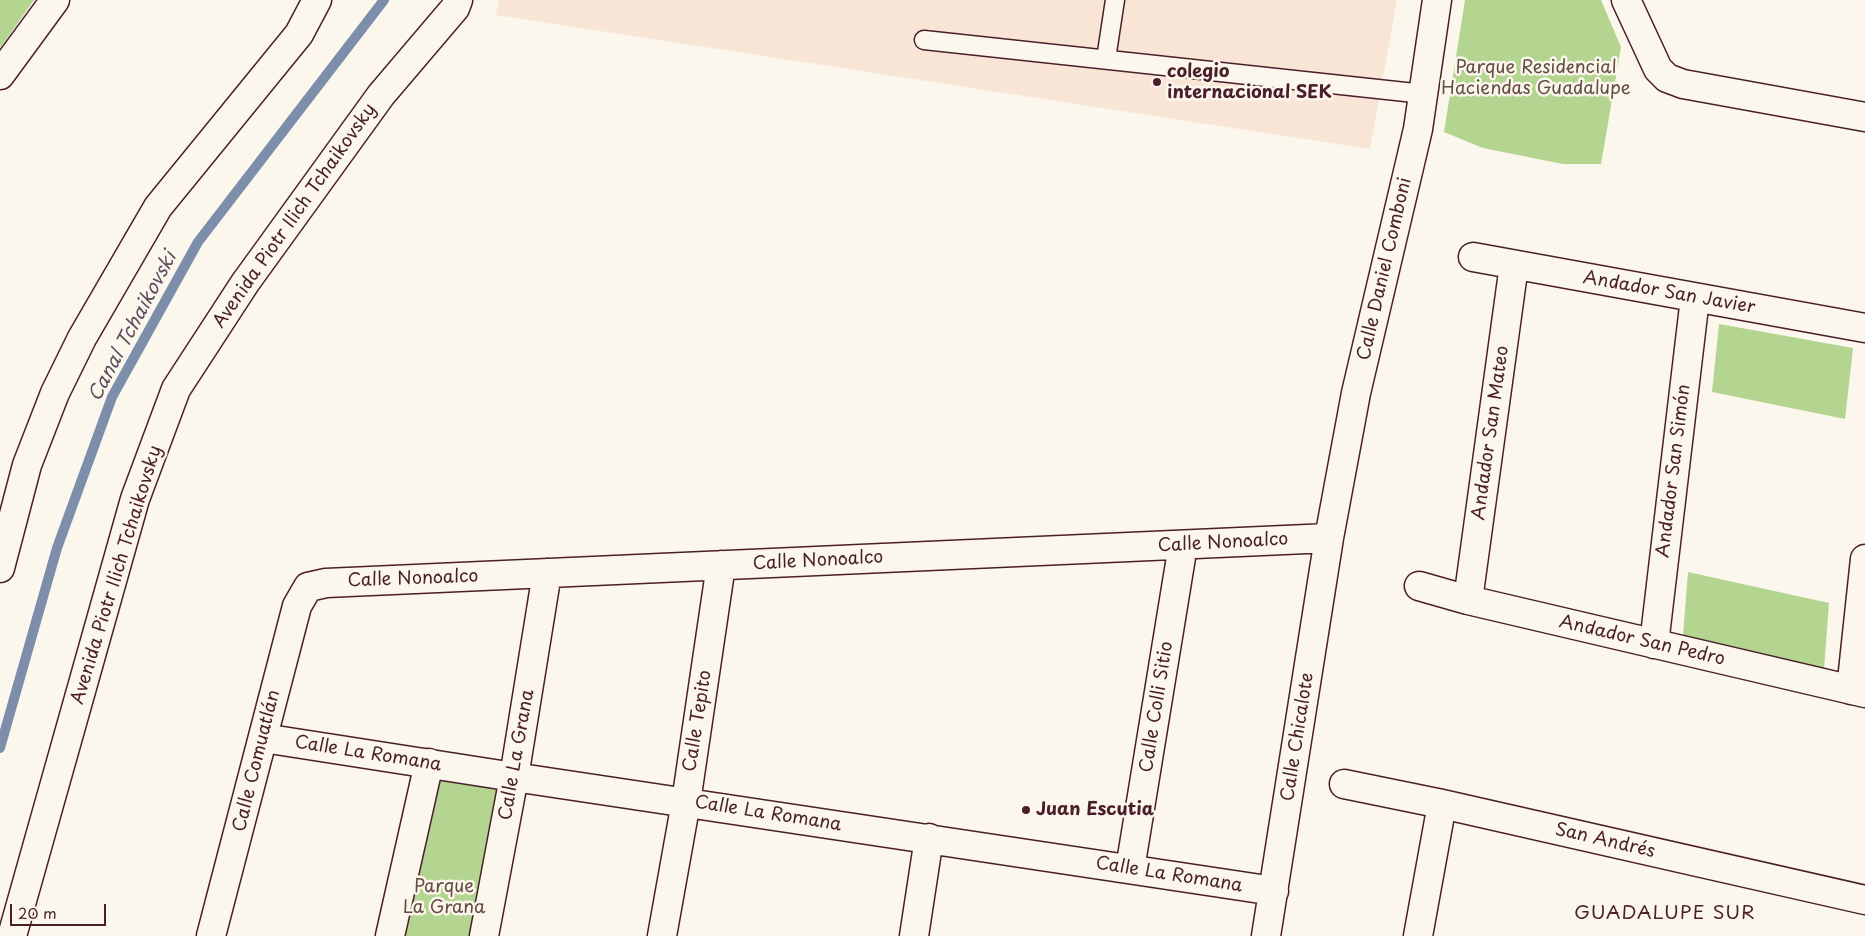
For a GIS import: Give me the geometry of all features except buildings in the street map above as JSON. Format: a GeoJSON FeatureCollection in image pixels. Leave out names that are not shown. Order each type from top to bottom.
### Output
{"type":"FeatureCollection","features":[{"type":"Feature","properties":{"kind":"street"},"geometry":{"type":"LineString","coordinates":[[0,75],[55,0]]}},
{"type":"Feature","properties":{"kind":"street"},"geometry":{"type":"LineString","coordinates":[[1,563],[28,465],[54,393],[82,338],[158,207],[299,34],[317,0]]}},
{"type":"Feature","properties":{"kind":"street","name":"Avenida Piotr Ilich Tchaikovsky"},"geometry":{"type":"LineString","coordinates":[[12,936],[135,499],[176,389],[245,283],[376,103],[455,8],[458,0]]}},
{"type":"Feature","properties":{"kind":"street","name":"Calle Daniel Comboni"},"geometry":{"type":"LineString","coordinates":[[1329,538],[1356,394],[1418,130],[1437,0]]}},
{"type":"Feature","properties":{"kind":"street"},"geometry":{"type":"LineString","coordinates":[[1626,0],[1658,69],[1667,78],[1683,84],[1865,117]]}},
{"type":"Feature","properties":{"kind":"street","name":"Andador San Javier"},"geometry":{"type":"LineString","coordinates":[[1473,257],[1865,328]]}},
{"type":"Feature","properties":{"kind":"street","name":"Andador San Mateo"},"geometry":{"type":"LineString","coordinates":[[1468,600],[1514,265]]}},
{"type":"Feature","properties":{"kind":"street","name":"Andador San Simón"},"geometry":{"type":"LineString","coordinates":[[1654,644],[1695,298]]}},
{"type":"Feature","properties":{"kind":"street","name":"Calle Nonoalco"},"geometry":{"type":"LineString","coordinates":[[308,587],[326,583],[1329,538]]}},
{"type":"Feature","properties":{"kind":"street","name":"Calle Chicalote"},"geometry":{"type":"LineString","coordinates":[[1266,936],[1329,538]]}},
{"type":"Feature","properties":{"kind":"street","name":"Calle Colli Sitio"},"geometry":{"type":"LineString","coordinates":[[1130,869],[1183,545]]}},
{"type":"Feature","properties":{"kind":"street"},"geometry":{"type":"LineString","coordinates":[[1858,692],[1865,559]]}},
{"type":"Feature","properties":{"kind":"street","name":"Calle Tepito"},"geometry":{"type":"LineString","coordinates":[[662,936],[686,802],[721,565]]}},
{"type":"Feature","properties":{"kind":"street","name":"Calle La Grana"},"geometry":{"type":"LineString","coordinates":[[484,936],[514,777],[546,573]]}},
{"type":"Feature","properties":{"kind":"street","name":"Andador San Pedro"},"geometry":{"type":"LineString","coordinates":[[1419,586],[1468,600],[1858,692]]}},
{"type":"Feature","properties":{"kind":"street","name":"Calle Comuatlán"},"geometry":{"type":"LineString","coordinates":[[211,936],[297,606],[308,587]]}},
{"type":"Feature","properties":{"kind":"street","name":"Calle La Romana"},"geometry":{"type":"LineString","coordinates":[[263,738],[1274,891]]}},
{"type":"Feature","properties":{"kind":"street"},"geometry":{"type":"LineString","coordinates":[[390,936],[429,763]]}},
{"type":"Feature","properties":{"kind":"street","name":"San Andrés"},"geometry":{"type":"LineString","coordinates":[[1344,784],[1442,804],[1865,900]]}},
{"type":"Feature","properties":{"kind":"street"},"geometry":{"type":"LineString","coordinates":[[1418,936],[1442,804]]}},
{"type":"Feature","properties":{"kind":"street"},"geometry":{"type":"LineString","coordinates":[[914,936],[929,838]]}},
{"type":"Feature","properties":{"kind":"lane"},"geometry":{"type":"LineString","coordinates":[[1106,59],[1115,0]]}},
{"type":"Feature","properties":{"kind":"lane"},"geometry":{"type":"LineString","coordinates":[[924,40],[1424,94]]}},
{"type":"Feature","properties":{"kind":"shaded area","name":"colegio internacional SEK"},"geometry":{"type":"Polygon","coordinates":[[[499,0],[1397,0],[1370,149],[496,15],[499,0]]]}},
{"type":"Feature","properties":{"kind":"green space"},"geometry":{"type":"Polygon","coordinates":[[[0,0],[34,0],[0,48],[0,0]]]}},
{"type":"Feature","properties":{"kind":"green space","name":"Parque Residencial Haciendas Guadalupe"},"geometry":{"type":"Polygon","coordinates":[[[1465,0],[1601,0],[1621,47],[1601,164],[1563,164],[1483,148],[1444,132],[1465,0]]]}},
{"type":"Feature","properties":{"kind":"green space"},"geometry":{"type":"Polygon","coordinates":[[[1719,324],[1853,348],[1845,419],[1712,392],[1719,324]]]}},
{"type":"Feature","properties":{"kind":"green space"},"geometry":{"type":"Polygon","coordinates":[[[1688,572],[1829,603],[1824,669],[1683,636],[1688,572]]]}},
{"type":"Feature","properties":{"kind":"green space","name":"Parque La Grana"},"geometry":{"type":"Polygon","coordinates":[[[434,776],[502,787],[472,936],[400,936],[434,776]]]}},
{"type":"Feature","properties":{"kind":"waterway","name":"Canal Tchaikovski"},"geometry":{"type":"LineString","coordinates":[[0,748],[57,548],[112,397],[198,242],[384,0]]}},
{"type":"Feature","properties":{"kind":"place","name":"colegio internacional SEK"},"geometry":{"type":"Point","coordinates":[1157,82]}},
{"type":"Feature","properties":{"kind":"place","name":"Juan Escutia"},"geometry":{"type":"Point","coordinates":[1026,810]}},
{"type":"Feature","properties":{"kind":"district","name":"GUADALUPE SUR"},"geometry":{"type":"Point","coordinates":[1665,914]}}]}
